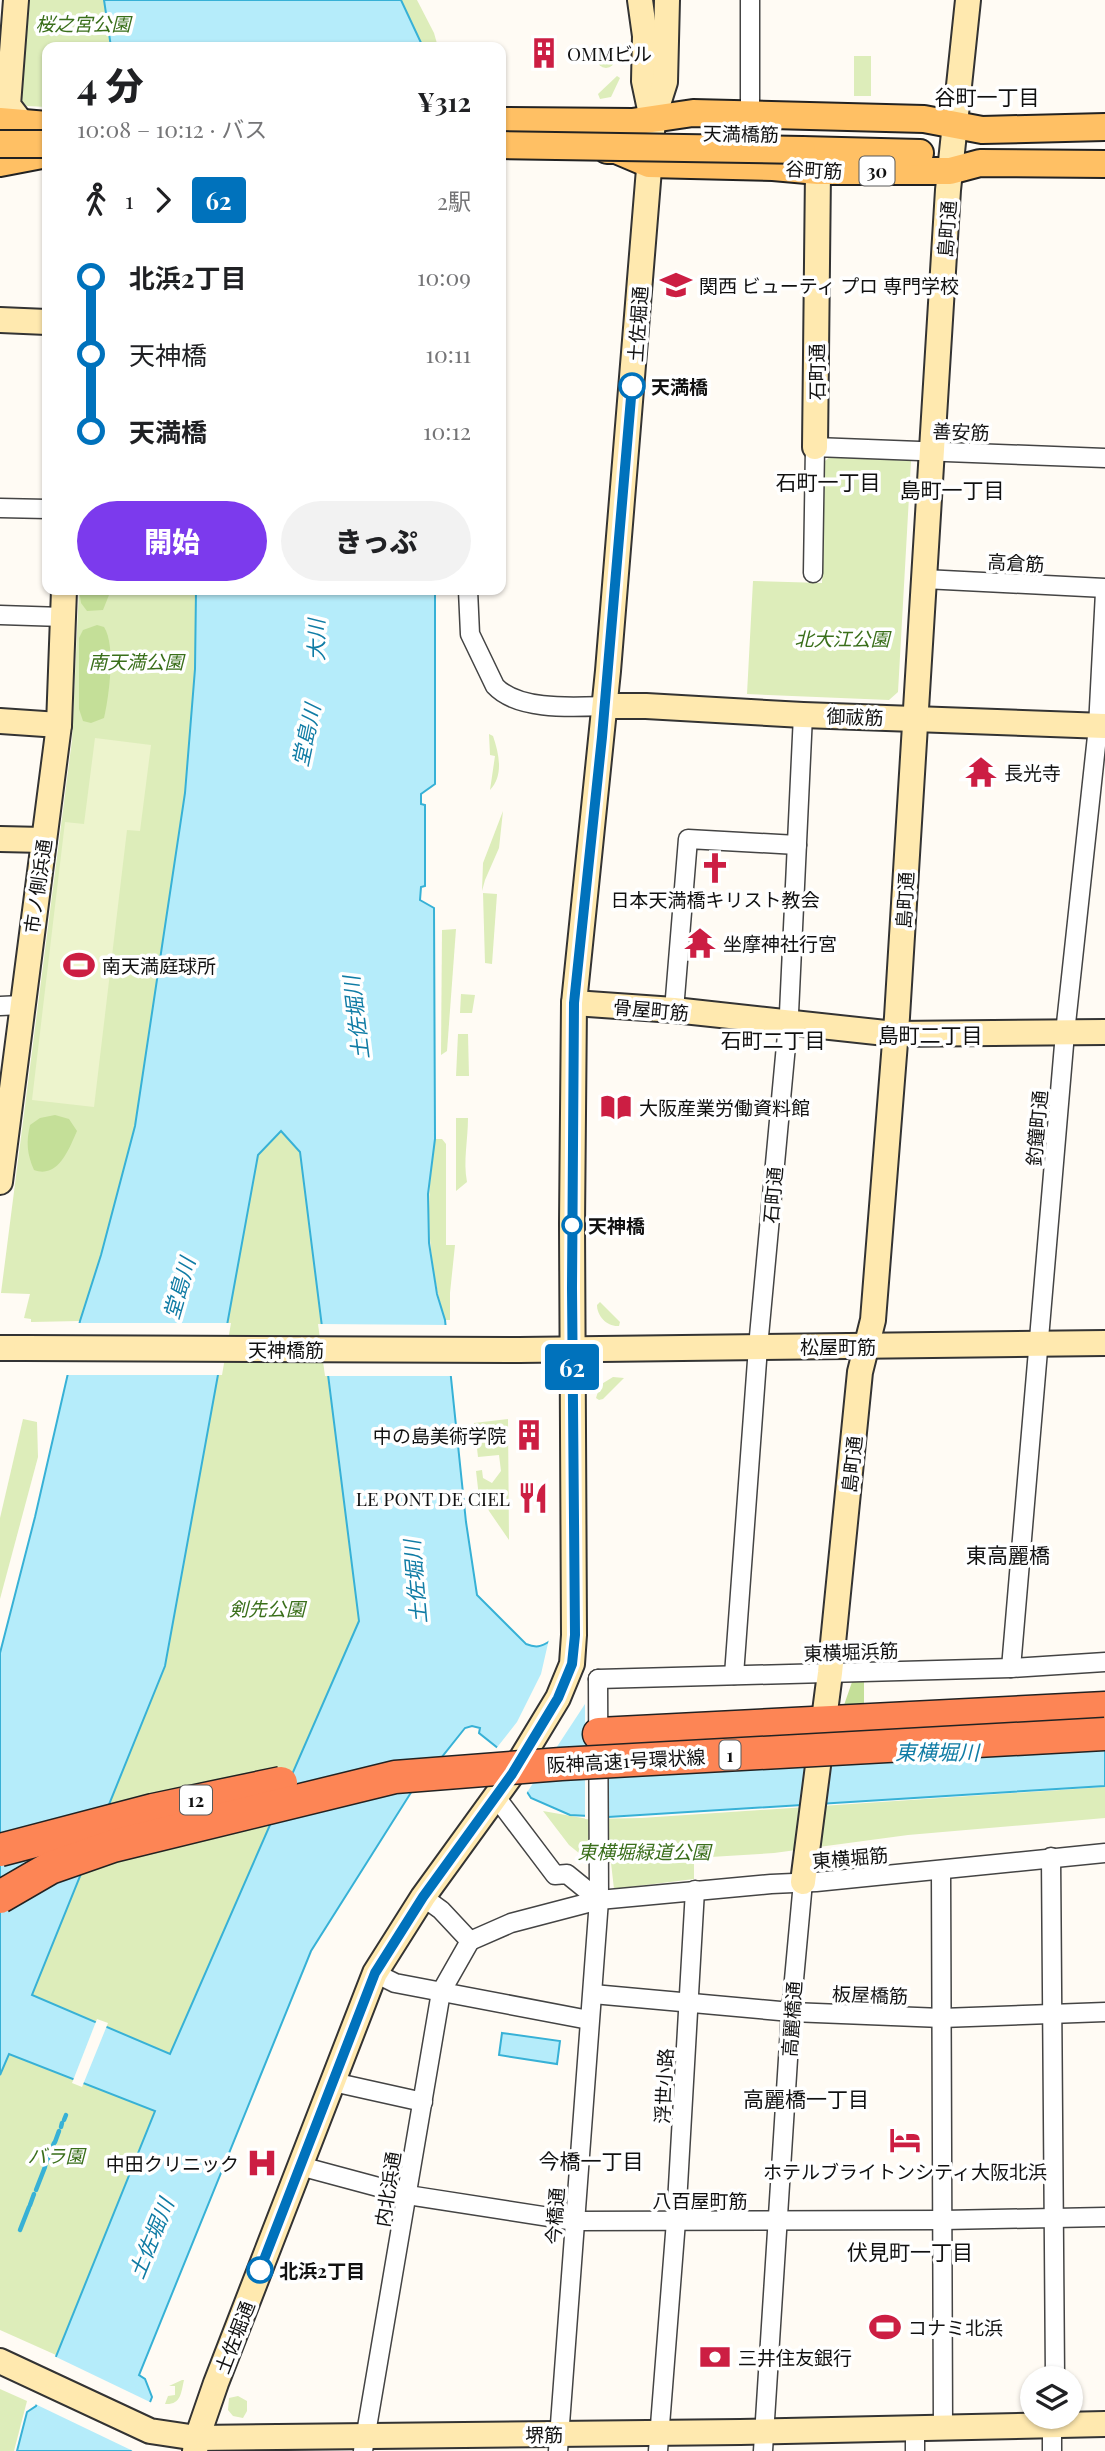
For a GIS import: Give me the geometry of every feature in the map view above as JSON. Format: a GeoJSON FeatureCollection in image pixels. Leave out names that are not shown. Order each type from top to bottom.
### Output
{"type":"FeatureCollection","features":[{"type":"Feature","properties":{"kind":"highway"},"geometry":{"type":"LineString","coordinates":[[599,1719],[1105,1708]]}},
{"type":"Feature","properties":{"kind":"highway","name":"阪神高速1号環状線"},"geometry":{"type":"LineString","coordinates":[[0,1897],[50,1868],[113,1846],[395,1777],[561,1764],[1105,1734]]}},
{"type":"Feature","properties":{"kind":"highway","name":"12"},"geometry":{"type":"LineString","coordinates":[[0,1850],[153,1810],[263,1786],[352,1774],[395,1777]]}},
{"type":"Feature","properties":{"kind":"main road","name":"30"},"geometry":{"type":"LineString","coordinates":[[506,121],[653,120],[693,113],[924,119],[952,146],[982,130],[1105,127]]}},
{"type":"Feature","properties":{"kind":"main road","name":"天満橋筋"},"geometry":{"type":"LineString","coordinates":[[506,129],[807,152]]}},
{"type":"Feature","properties":{"kind":"main road"},"geometry":{"type":"LineString","coordinates":[[0,144],[42,151]]}},
{"type":"Feature","properties":{"kind":"main road","name":"天満橋筋"},"geometry":{"type":"LineString","coordinates":[[506,147],[922,153],[952,146],[980,163],[1105,164]]}},
{"type":"Feature","properties":{"kind":"main road","name":"天満橋筋"},"geometry":{"type":"LineString","coordinates":[[506,147],[616,150],[649,164]]}},
{"type":"Feature","properties":{"kind":"main road","name":"谷町筋"},"geometry":{"type":"LineString","coordinates":[[649,164],[772,167],[807,152]]}},
{"type":"Feature","properties":{"kind":"main road"},"geometry":{"type":"LineString","coordinates":[[0,163],[42,153]]}},
{"type":"Feature","properties":{"kind":"street"},"geometry":{"type":"LineString","coordinates":[[16,0],[7,27],[8,105],[42,146]]}},
{"type":"Feature","properties":{"kind":"street","name":"土佐堀通"},"geometry":{"type":"LineString","coordinates":[[640,0],[645,36],[644,81],[653,120]]}},
{"type":"Feature","properties":{"kind":"street","name":"土佐堀通"},"geometry":{"type":"LineString","coordinates":[[196,2445],[216,2383],[375,1973],[423,1897],[512,1774],[558,1698],[573,1653],[574,1003],[605,706],[653,120],[665,82],[667,0]]}},
{"type":"Feature","properties":{"kind":"street"},"geometry":{"type":"LineString","coordinates":[[750,0],[750,114]]}},
{"type":"Feature","properties":{"kind":"street","name":"島町通"},"geometry":{"type":"LineString","coordinates":[[830,1673],[860,1372],[873,1320],[895,1034],[952,146],[968,0]]}},
{"type":"Feature","properties":{"kind":"street","name":"石町通"},"geometry":{"type":"LineString","coordinates":[[807,152],[816,447],[813,573]]}},
{"type":"Feature","properties":{"kind":"street"},"geometry":{"type":"LineString","coordinates":[[0,320],[42,322]]}},
{"type":"Feature","properties":{"kind":"street","name":"善安筋"},"geometry":{"type":"LineString","coordinates":[[816,447],[1105,458]]}},
{"type":"Feature","properties":{"kind":"street"},"geometry":{"type":"LineString","coordinates":[[0,508],[42,509]]}},
{"type":"Feature","properties":{"kind":"street","name":"高倉筋"},"geometry":{"type":"LineString","coordinates":[[924,579],[1105,590]]}},
{"type":"Feature","properties":{"kind":"street","name":"釣鐘町通"},"geometry":{"type":"LineString","coordinates":[[1011,1668],[1065,1034],[1101,726],[1105,590]]}},
{"type":"Feature","properties":{"kind":"street","name":"市ノ側浜通"},"geometry":{"type":"LineString","coordinates":[[0,1182],[11,1006],[44,840],[59,725],[64,595]]}},
{"type":"Feature","properties":{"kind":"street"},"geometry":{"type":"LineString","coordinates":[[468,595],[470,634],[495,687],[513,699],[526,703],[605,706]]}},
{"type":"Feature","properties":{"kind":"street"},"geometry":{"type":"LineString","coordinates":[[0,615],[63,617]]}},
{"type":"Feature","properties":{"kind":"street","name":"御祓筋"},"geometry":{"type":"LineString","coordinates":[[605,706],[1101,726]]}},
{"type":"Feature","properties":{"kind":"street","name":"石町通"},"geometry":{"type":"LineString","coordinates":[[734,1675],[758,1347],[788,1023],[803,715]]}},
{"type":"Feature","properties":{"kind":"street"},"geometry":{"type":"LineString","coordinates":[[0,722],[59,725]]}},
{"type":"Feature","properties":{"kind":"street"},"geometry":{"type":"LineString","coordinates":[[0,839],[44,840]]}},
{"type":"Feature","properties":{"kind":"street"},"geometry":{"type":"LineString","coordinates":[[674,1010],[688,839],[797,845]]}},
{"type":"Feature","properties":{"kind":"street","name":"骨屋町筋"},"geometry":{"type":"LineString","coordinates":[[574,1003],[674,1010],[895,1034],[1065,1034],[1105,1031]]}},
{"type":"Feature","properties":{"kind":"street","name":"松屋町筋"},"geometry":{"type":"LineString","coordinates":[[572,1350],[1105,1343]]}},
{"type":"Feature","properties":{"kind":"street","name":"天神橋筋"},"geometry":{"type":"LineString","coordinates":[[0,1348],[572,1350]]}},
{"type":"Feature","properties":{"kind":"street"},"geometry":{"type":"LineString","coordinates":[[573,1653],[601,1679],[599,1719]]}},
{"type":"Feature","properties":{"kind":"street","name":"東横堀浜筋"},"geometry":{"type":"LineString","coordinates":[[601,1679],[1011,1668],[1105,1662]]}},
{"type":"Feature","properties":{"kind":"street","name":"高麗橋通"},"geometry":{"type":"LineString","coordinates":[[763,2441],[791,2012],[803,1877],[830,1673]]}},
{"type":"Feature","properties":{"kind":"street","name":"今橋通"},"geometry":{"type":"LineString","coordinates":[[558,2442],[599,1900],[599,1719]]}},
{"type":"Feature","properties":{"kind":"street"},"geometry":{"type":"LineString","coordinates":[[496,1797],[555,1875],[567,1874],[599,1900]]}},
{"type":"Feature","properties":{"kind":"street","name":"東横堀筋"},"geometry":{"type":"LineString","coordinates":[[470,1941],[511,1923],[599,1900],[803,1877],[942,1870],[1105,1853]]}},
{"type":"Feature","properties":{"kind":"street"},"geometry":{"type":"LineString","coordinates":[[1051,1857],[1055,2366]]}},
{"type":"Feature","properties":{"kind":"street"},"geometry":{"type":"LineString","coordinates":[[942,1870],[943,2427]]}},
{"type":"Feature","properties":{"kind":"street","name":"浮世小路"},"geometry":{"type":"LineString","coordinates":[[659,2442],[676,2221],[695,1890]]}},
{"type":"Feature","properties":{"kind":"street"},"geometry":{"type":"LineString","coordinates":[[423,1897],[441,1910],[470,1941]]}},
{"type":"Feature","properties":{"kind":"street","name":"内北浜通"},"geometry":{"type":"LineString","coordinates":[[364,2444],[441,1992],[470,1941]]}},
{"type":"Feature","properties":{"kind":"street"},"geometry":{"type":"LineString","coordinates":[[375,1973],[395,1983],[589,2021]]}},
{"type":"Feature","properties":{"kind":"street","name":"板屋橋筋"},"geometry":{"type":"LineString","coordinates":[[593,1994],[791,2012],[942,2018],[1105,2012]]}},
{"type":"Feature","properties":{"kind":"street"},"geometry":{"type":"LineString","coordinates":[[333,2082],[423,2102]]}},
{"type":"Feature","properties":{"kind":"street","name":"八百屋町筋"},"geometry":{"type":"LineString","coordinates":[[300,2166],[408,2195],[575,2221],[1105,2217]]}},
{"type":"Feature","properties":{"kind":"street","name":"堺筋"},"geometry":{"type":"LineString","coordinates":[[0,2361],[142,2428],[196,2445],[915,2440],[943,2427],[1020,2423]]}},
{"type":"Feature","properties":{"kind":"street","name":"堺筋"},"geometry":{"type":"LineString","coordinates":[[1083,2423],[1105,2424]]}},
{"type":"Feature","properties":{"kind":"street"},"geometry":{"type":"LineString","coordinates":[[1052,2429],[1052,2451]]}},
{"type":"Feature","properties":{"kind":"green space","name":"桜之宮公園"},"geometry":{"type":"Polygon","coordinates":[[[29,0],[104,0],[110,42],[42,42],[42,107],[27,106],[21,101],[29,0]]]}},
{"type":"Feature","properties":{"kind":"green space"},"geometry":{"type":"Polygon","coordinates":[[[401,0],[417,0],[437,42],[421,42],[401,0]]]}},
{"type":"Feature","properties":{"kind":"green space"},"geometry":{"type":"Polygon","coordinates":[[[602,50],[610,50],[615,59],[613,66],[602,68],[597,63],[597,55],[602,50]]]}},
{"type":"Feature","properties":{"kind":"green space"},"geometry":{"type":"Polygon","coordinates":[[[854,56],[871,56],[871,96],[854,96],[854,56]]]}},
{"type":"Feature","properties":{"kind":"green space"},"geometry":{"type":"Polygon","coordinates":[[[617,76],[620,78],[611,97],[600,99],[598,94],[617,76]]]}},
{"type":"Feature","properties":{"kind":"green space","name":"北大江公園"},"geometry":{"type":"Polygon","coordinates":[[[831,456],[911,461],[898,692],[889,700],[747,694],[753,581],[822,583],[825,461],[831,456]]]}},
{"type":"Feature","properties":{"kind":"green space","name":"南天満公園"},"geometry":{"type":"Polygon","coordinates":[[[79,595],[196,595],[195,669],[185,793],[135,1126],[101,1255],[80,1321],[31,1322],[31,1319],[24,1318],[30,1294],[1,1293],[72,740],[79,595]]]}},
{"type":"Feature","properties":{"kind":"green space"},"geometry":{"type":"Polygon","coordinates":[[[80,595],[109,595],[103,610],[87,611],[81,603],[80,595]]]}},
{"type":"Feature","properties":{"kind":"green space"},"geometry":{"type":"Polygon","coordinates":[[[97,625],[104,627],[108,635],[111,658],[104,718],[91,723],[83,721],[79,709],[79,638],[83,630],[97,625]]]}},
{"type":"Feature","properties":{"kind":"green space"},"geometry":{"type":"Polygon","coordinates":[[[489,734],[493,736],[499,764],[497,778],[490,790],[495,756],[490,755],[489,734]]]}},
{"type":"Feature","properties":{"kind":"green space","name":"南天満庭球所"},"geometry":{"type":"Polygon","coordinates":[[[95,738],[151,745],[140,831],[127,830],[94,1107],[32,1100],[65,822],[84,824],[95,738]]]}},
{"type":"Feature","properties":{"kind":"green space"},"geometry":{"type":"Polygon","coordinates":[[[503,811],[499,848],[482,891],[483,863],[503,811]]]}},
{"type":"Feature","properties":{"kind":"green space"},"geometry":{"type":"Polygon","coordinates":[[[483,893],[497,894],[492,964],[485,963],[483,893]]]}},
{"type":"Feature","properties":{"kind":"green space"},"geometry":{"type":"Polygon","coordinates":[[[456,929],[447,1051],[441,1055],[442,930],[456,929]]]}},
{"type":"Feature","properties":{"kind":"green space"},"geometry":{"type":"Polygon","coordinates":[[[461,994],[475,995],[472,1013],[460,1013],[461,994]]]}},
{"type":"Feature","properties":{"kind":"green space"},"geometry":{"type":"Polygon","coordinates":[[[458,1034],[468,1034],[469,1076],[456,1076],[458,1034]]]}},
{"type":"Feature","properties":{"kind":"green space"},"geometry":{"type":"Polygon","coordinates":[[[55,1115],[69,1119],[77,1131],[62,1161],[50,1170],[34,1170],[28,1148],[30,1125],[40,1118],[55,1115]]]}},
{"type":"Feature","properties":{"kind":"green space"},"geometry":{"type":"Polygon","coordinates":[[[456,1118],[468,1118],[467,1182],[456,1191],[456,1118]]]}},
{"type":"Feature","properties":{"kind":"green space","name":"剣先公園"},"geometry":{"type":"Polygon","coordinates":[[[281,1130],[300,1152],[359,1621],[171,2054],[32,1995],[165,1666],[258,1154],[281,1130]]]}},
{"type":"Feature","properties":{"kind":"green space"},"geometry":{"type":"Polygon","coordinates":[[[435,1139],[442,1139],[446,1144],[446,1245],[455,1245],[450,1320],[445,1320],[431,1253],[429,1208],[435,1139]]]}},
{"type":"Feature","properties":{"kind":"green space"},"geometry":{"type":"Polygon","coordinates":[[[600,1302],[620,1322],[619,1326],[610,1325],[601,1317],[597,1309],[600,1302]]]}},
{"type":"Feature","properties":{"kind":"green space"},"geometry":{"type":"Polygon","coordinates":[[[613,1377],[624,1378],[603,1399],[596,1398],[600,1385],[613,1377]]]}},
{"type":"Feature","properties":{"kind":"green space"},"geometry":{"type":"Polygon","coordinates":[[[23,1419],[37,1422],[38,1457],[0,1599],[0,1518],[23,1419]]]}},
{"type":"Feature","properties":{"kind":"green space"},"geometry":{"type":"Polygon","coordinates":[[[508,1419],[509,1540],[489,1511],[482,1495],[479,1497],[476,1471],[482,1470],[483,1478],[492,1483],[501,1471],[499,1455],[478,1457],[474,1423],[508,1419]]]}},
{"type":"Feature","properties":{"kind":"green space"},"geometry":{"type":"Polygon","coordinates":[[[864,1680],[864,1707],[843,1708],[852,1682],[864,1680]]]}},
{"type":"Feature","properties":{"kind":"green space","name":"東横堀緑道公園"},"geometry":{"type":"Polygon","coordinates":[[[1105,1787],[1105,1818],[908,1835],[774,1853],[694,1858],[694,1879],[614,1889],[611,1863],[585,1858],[569,1845],[543,1811],[588,1819],[641,1818],[1105,1787]]]}},
{"type":"Feature","properties":{"kind":"green space","name":"バラ園"},"geometry":{"type":"Polygon","coordinates":[[[8,2054],[155,2111],[56,2355],[0,2330],[0,2075],[8,2054]]]}},
{"type":"Feature","properties":{"kind":"green space"},"geometry":{"type":"Polygon","coordinates":[[[182,2380],[182,2389],[177,2400],[165,2404],[168,2396],[175,2395],[175,2386],[169,2386],[182,2380]]]}},
{"type":"Feature","properties":{"kind":"green space"},"geometry":{"type":"Polygon","coordinates":[[[0,2389],[27,2401],[14,2451],[0,2451],[0,2389]]]}},
{"type":"Feature","properties":{"kind":"green space"},"geometry":{"type":"Polygon","coordinates":[[[238,2396],[247,2401],[247,2411],[243,2418],[233,2416],[228,2410],[229,2398],[238,2396]]]}},
{"type":"Feature","properties":{"kind":"water"},"geometry":{"type":"Polygon","coordinates":[[[104,0],[401,0],[421,42],[110,42],[104,0]]]}},
{"type":"Feature","properties":{"kind":"water"},"geometry":{"type":"Polygon","coordinates":[[[196,595],[435,595],[435,784],[421,794],[421,804],[425,805],[425,886],[421,887],[420,900],[434,908],[435,1139],[428,1194],[429,1243],[437,1294],[445,1320],[466,1522],[477,1595],[526,1644],[538,1646],[550,1641],[622,1719],[1105,1698],[1105,1786],[608,1817],[570,1815],[531,1798],[499,1749],[479,1733],[480,1728],[465,1728],[417,1783],[311,1951],[139,2375],[145,2379],[152,2397],[131,2451],[17,2451],[27,2412],[36,2406],[155,2111],[9,2054],[0,2075],[0,1653],[35,1517],[80,1321],[101,1255],[135,1126],[185,793],[195,669],[196,595]],[[281,1131],[258,1155],[165,1666],[32,1995],[170,2054],[359,1621],[300,1152],[281,1131]]]}},
{"type":"Feature","properties":{"kind":"water"},"geometry":{"type":"Polygon","coordinates":[[[502,2033],[560,2041],[557,2064],[499,2055],[502,2033]]]}},
{"type":"Feature","properties":{"kind":"pier"},"geometry":{"type":"Polygon","coordinates":[[[77,1323],[231,1323],[222,1375],[65,1375],[77,1323]]]}},
{"type":"Feature","properties":{"kind":"pier"},"geometry":{"type":"Polygon","coordinates":[[[318,1324],[449,1325],[454,1376],[325,1376],[318,1324]]]}},
{"type":"Feature","properties":{"kind":"pier"},"geometry":{"type":"Polygon","coordinates":[[[549,1639],[556,1641],[618,1689],[619,1713],[623,1717],[607,1744],[608,1821],[585,1819],[585,1704],[526,1794],[495,1750],[517,1722],[541,1674],[549,1639]]]}},
{"type":"Feature","properties":{"kind":"pier"},"geometry":{"type":"Polygon","coordinates":[[[97,2019],[108,2023],[82,2087],[72,2083],[97,2019]]]}},
{"type":"Feature","properties":{"kind":"pier"},"geometry":{"type":"Polygon","coordinates":[[[52,2355],[152,2403],[133,2451],[33,2403],[52,2355]]]}},
{"type":"Feature","properties":{"kind":"waterway"},"geometry":{"type":"LineString","coordinates":[[64,2120],[66,2115]]}},
{"type":"Feature","properties":{"kind":"waterway"},"geometry":{"type":"LineString","coordinates":[[61,2127],[62,2123]]}},
{"type":"Feature","properties":{"kind":"waterway"},"geometry":{"type":"LineString","coordinates":[[55,2142],[59,2131]]}},
{"type":"Feature","properties":{"kind":"waterway"},"geometry":{"type":"LineString","coordinates":[[45,2166],[54,2143]]}},
{"type":"Feature","properties":{"kind":"waterway"},"geometry":{"type":"LineString","coordinates":[[36,2190],[45,2167]]}},
{"type":"Feature","properties":{"kind":"waterway"},"geometry":{"type":"LineString","coordinates":[[30,2205],[34,2194]]}},
{"type":"Feature","properties":{"kind":"waterway"},"geometry":{"type":"LineString","coordinates":[[20,2230],[29,2207]]}},
{"type":"Feature","properties":{"kind":"bus line","name":"62"},"geometry":{"type":"LineString","coordinates":[[260,2270],[381,1961],[423,1897],[512,1774],[558,1698],[572,1664],[575,1635],[572,1288],[574,1003],[602,737],[632,386]]}},
{"type":"Feature","properties":{"kind":"place","name":"OMMビル"},"geometry":{"type":"Point","coordinates":[544,53]}},
{"type":"Feature","properties":{"kind":"place","name":"関西 ビューティ プロ 専門学校"},"geometry":{"type":"Point","coordinates":[676,285]}},
{"type":"Feature","properties":{"kind":"place","name":"天満橋"},"geometry":{"type":"Point","coordinates":[632,386]}},
{"type":"Feature","properties":{"kind":"place","name":"長光寺"},"geometry":{"type":"Point","coordinates":[981,772]}},
{"type":"Feature","properties":{"kind":"place","name":"日本天満橋キリスト教会"},"geometry":{"type":"Point","coordinates":[715,868]}},
{"type":"Feature","properties":{"kind":"place","name":"坐摩神社行宮"},"geometry":{"type":"Point","coordinates":[700,943]}},
{"type":"Feature","properties":{"kind":"place","name":"南天満庭球所"},"geometry":{"type":"Point","coordinates":[79,965]}},
{"type":"Feature","properties":{"kind":"place","name":"大阪産業労働資料館"},"geometry":{"type":"Point","coordinates":[616,1107]}},
{"type":"Feature","properties":{"kind":"place","name":"天神橋"},"geometry":{"type":"Point","coordinates":[572,1225]}},
{"type":"Feature","properties":{"kind":"place","name":"中の島美術学院"},"geometry":{"type":"Point","coordinates":[529,1435]}},
{"type":"Feature","properties":{"kind":"place","name":"LE PONT DE CIEL"},"geometry":{"type":"Point","coordinates":[533,1498]}},
{"type":"Feature","properties":{"kind":"place","name":"ホテルブライトンシティ大阪北浜"},"geometry":{"type":"Point","coordinates":[905,2140]}},
{"type":"Feature","properties":{"kind":"place","name":"中田クリニック"},"geometry":{"type":"Point","coordinates":[262,2163]}},
{"type":"Feature","properties":{"kind":"place","name":"北浜2丁目"},"geometry":{"type":"Point","coordinates":[260,2270]}},
{"type":"Feature","properties":{"kind":"place","name":"コナミ北浜"},"geometry":{"type":"Point","coordinates":[885,2327]}},
{"type":"Feature","properties":{"kind":"place","name":"三井住友銀行"},"geometry":{"type":"Point","coordinates":[715,2357]}},
{"type":"Feature","properties":{"kind":"district","name":"谷町一丁目"},"geometry":{"type":"Point","coordinates":[987,96]}},
{"type":"Feature","properties":{"kind":"district","name":"石町一丁目"},"geometry":{"type":"Point","coordinates":[828,481]}},
{"type":"Feature","properties":{"kind":"district","name":"島町一丁目"},"geometry":{"type":"Point","coordinates":[952,489]}},
{"type":"Feature","properties":{"kind":"district","name":"島町二丁目"},"geometry":{"type":"Point","coordinates":[930,1034]}},
{"type":"Feature","properties":{"kind":"district","name":"石町二丁目"},"geometry":{"type":"Point","coordinates":[773,1039]}},
{"type":"Feature","properties":{"kind":"district","name":"東高麗橋"},"geometry":{"type":"Point","coordinates":[1008,1554]}},
{"type":"Feature","properties":{"kind":"district","name":"高麗橋一丁目"},"geometry":{"type":"Point","coordinates":[806,2098]}},
{"type":"Feature","properties":{"kind":"district","name":"今橋一丁目"},"geometry":{"type":"Point","coordinates":[591,2160]}},
{"type":"Feature","properties":{"kind":"district","name":"伏見町一丁目"},"geometry":{"type":"Point","coordinates":[910,2251]}},
{"type":"Feature","properties":{"kind":"water label","name":"大川"},"geometry":{"type":"Point","coordinates":[315,640]}},
{"type":"Feature","properties":{"kind":"water label","name":"堂島川"},"geometry":{"type":"Point","coordinates":[305,735]}},
{"type":"Feature","properties":{"kind":"water label","name":"土佐堀川"},"geometry":{"type":"Point","coordinates":[355,1018]}},
{"type":"Feature","properties":{"kind":"water label","name":"堂島川"},"geometry":{"type":"Point","coordinates":[178,1288]}},
{"type":"Feature","properties":{"kind":"water label","name":"土佐堀川"},"geometry":{"type":"Point","coordinates":[414,1582]}},
{"type":"Feature","properties":{"kind":"water label","name":"東横堀川"},"geometry":{"type":"Point","coordinates":[937,1751]}},
{"type":"Feature","properties":{"kind":"water label","name":"土佐堀川"},"geometry":{"type":"Point","coordinates":[150,2238]}}]}
